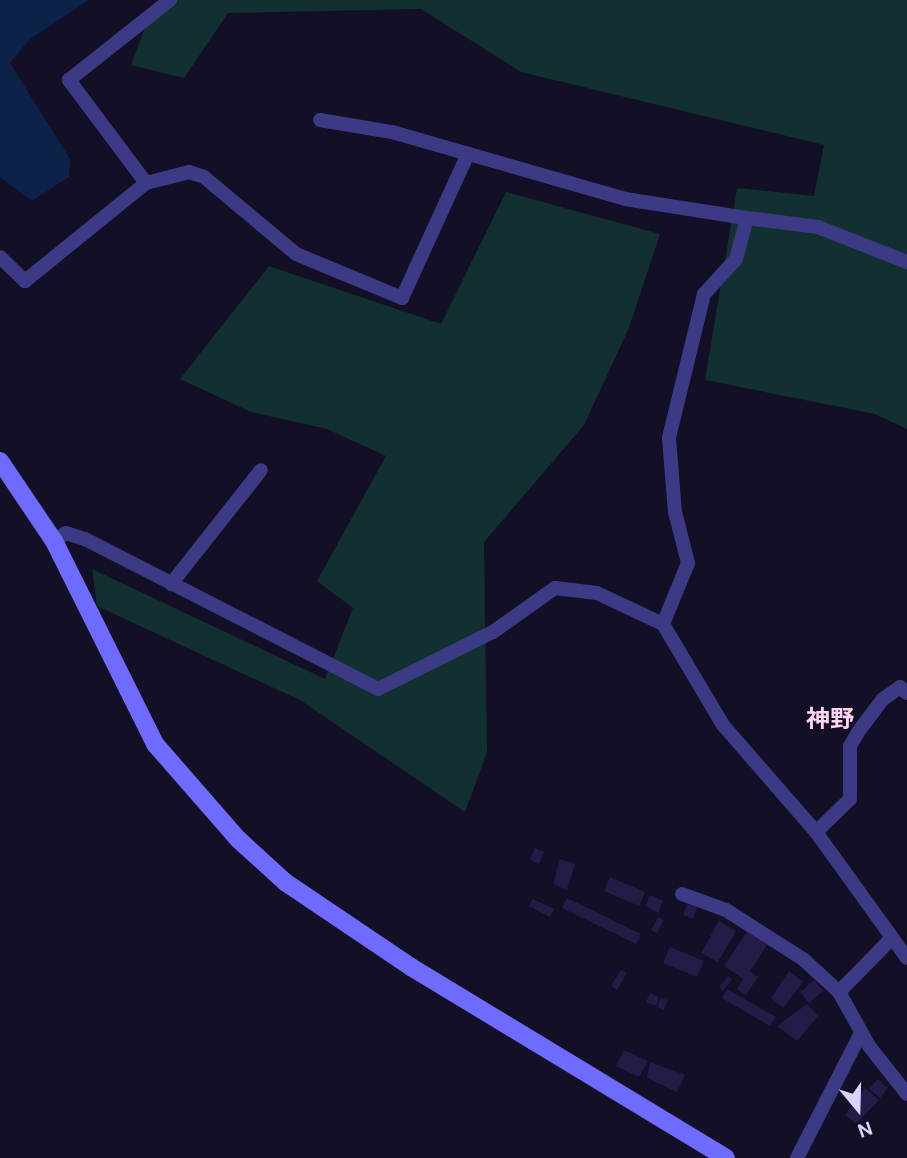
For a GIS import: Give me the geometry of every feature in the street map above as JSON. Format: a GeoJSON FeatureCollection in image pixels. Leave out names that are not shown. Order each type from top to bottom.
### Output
{"type":"FeatureCollection","features":[{"type":"Feature","properties":{"kind":"street"},"geometry":{"type":"LineString","coordinates":[[146,183],[69,79],[170,0]]}},
{"type":"Feature","properties":{"kind":"street"},"geometry":{"type":"LineString","coordinates":[[320,120],[392,132],[467,156],[625,199],[818,227],[907,262]]}},
{"type":"Feature","properties":{"kind":"street"},"geometry":{"type":"LineString","coordinates":[[0,257],[25,281],[146,183],[188,172],[204,177],[296,254],[402,299],[467,156]]}},
{"type":"Feature","properties":{"kind":"street"},"geometry":{"type":"LineString","coordinates":[[663,624],[688,563],[675,512],[669,438],[704,294],[736,259],[747,218]]}},
{"type":"Feature","properties":{"kind":"street"},"geometry":{"type":"LineString","coordinates":[[0,461],[54,541],[155,744],[238,839],[285,882],[400,960],[726,1158]]}},
{"type":"Feature","properties":{"kind":"street"},"geometry":{"type":"LineString","coordinates":[[171,584],[261,470]]}},
{"type":"Feature","properties":{"kind":"street"},"geometry":{"type":"LineString","coordinates":[[54,541],[66,533],[85,539],[378,689],[493,632],[555,588],[597,593],[663,624],[723,725],[816,832],[889,941],[907,958]]}},
{"type":"Feature","properties":{"kind":"street"},"geometry":{"type":"LineString","coordinates":[[816,832],[850,799],[850,746],[858,732],[883,699],[900,687],[907,692]]}},
{"type":"Feature","properties":{"kind":"street"},"geometry":{"type":"LineString","coordinates":[[682,894],[726,910],[803,959],[839,992],[860,1033],[907,1094]]}},
{"type":"Feature","properties":{"kind":"street"},"geometry":{"type":"LineString","coordinates":[[839,992],[889,941]]}},
{"type":"Feature","properties":{"kind":"street"},"geometry":{"type":"LineString","coordinates":[[797,1158],[860,1033]]}},
{"type":"Feature","properties":{"kind":"green space"},"geometry":{"type":"Polygon","coordinates":[[[169,0],[907,0],[907,429],[875,414],[705,380],[737,188],[814,196],[824,145],[521,72],[421,9],[228,13],[184,78],[131,65],[150,14],[169,0]]]}},
{"type":"Feature","properties":{"kind":"green space"},"geometry":{"type":"Polygon","coordinates":[[[506,192],[660,234],[629,328],[584,425],[484,542],[487,752],[465,812],[300,700],[97,606],[92,569],[325,679],[353,608],[317,581],[386,456],[327,429],[251,412],[180,379],[269,266],[441,324],[506,192]]]}},
{"type":"Feature","properties":{"kind":"water"},"geometry":{"type":"Polygon","coordinates":[[[0,0],[89,0],[29,40],[10,63],[70,159],[69,177],[32,201],[0,177],[0,0]]]}},
{"type":"Feature","properties":{"kind":"building"},"geometry":{"type":"Polygon","coordinates":[[[535,848],[544,852],[539,864],[530,860],[535,848]]]}},
{"type":"Feature","properties":{"kind":"building"},"geometry":{"type":"Polygon","coordinates":[[[560,859],[575,864],[567,890],[553,884],[560,859]]]}},
{"type":"Feature","properties":{"kind":"building"},"geometry":{"type":"Polygon","coordinates":[[[610,877],[645,892],[639,906],[604,891],[610,877]]]}},
{"type":"Feature","properties":{"kind":"building"},"geometry":{"type":"Polygon","coordinates":[[[650,895],[663,901],[658,913],[645,906],[650,895]]]}},
{"type":"Feature","properties":{"kind":"building"},"geometry":{"type":"Polygon","coordinates":[[[567,898],[641,934],[636,944],[562,908],[567,898]]]}},
{"type":"Feature","properties":{"kind":"building"},"geometry":{"type":"Polygon","coordinates":[[[533,899],[554,909],[550,917],[529,906],[533,899]]]}},
{"type":"Feature","properties":{"kind":"building"},"geometry":{"type":"Polygon","coordinates":[[[687,904],[697,907],[693,919],[683,915],[687,904]]]}},
{"type":"Feature","properties":{"kind":"building"},"geometry":{"type":"Polygon","coordinates":[[[658,917],[664,920],[657,933],[651,930],[658,917]]]}},
{"type":"Feature","properties":{"kind":"building"},"geometry":{"type":"Polygon","coordinates":[[[719,921],[736,931],[718,962],[701,953],[719,921]]]}},
{"type":"Feature","properties":{"kind":"building"},"geometry":{"type":"Polygon","coordinates":[[[747,932],[767,945],[750,971],[758,977],[746,995],[737,989],[743,979],[724,966],[747,932]]]}},
{"type":"Feature","properties":{"kind":"building"},"geometry":{"type":"Polygon","coordinates":[[[670,947],[704,961],[697,977],[663,963],[670,947]]]}},
{"type":"Feature","properties":{"kind":"building"},"geometry":{"type":"Polygon","coordinates":[[[621,970],[627,973],[617,990],[611,986],[621,970]]]}},
{"type":"Feature","properties":{"kind":"building"},"geometry":{"type":"Polygon","coordinates":[[[789,971],[803,982],[783,1008],[771,998],[789,971]]]}},
{"type":"Feature","properties":{"kind":"building"},"geometry":{"type":"Polygon","coordinates":[[[728,976],[732,979],[723,991],[719,987],[728,976]]]}},
{"type":"Feature","properties":{"kind":"building"},"geometry":{"type":"Polygon","coordinates":[[[814,980],[823,991],[809,1003],[800,992],[814,980]]]}},
{"type":"Feature","properties":{"kind":"building"},"geometry":{"type":"Polygon","coordinates":[[[727,989],[776,1017],[770,1026],[722,998],[727,989]]]}},
{"type":"Feature","properties":{"kind":"building"},"geometry":{"type":"Polygon","coordinates":[[[650,993],[659,997],[656,1006],[646,1002],[650,993]]]}},
{"type":"Feature","properties":{"kind":"building"},"geometry":{"type":"Polygon","coordinates":[[[661,998],[668,1000],[664,1010],[657,1007],[661,998]]]}},
{"type":"Feature","properties":{"kind":"building"},"geometry":{"type":"Polygon","coordinates":[[[807,1004],[818,1016],[797,1041],[777,1026],[807,1004]]]}},
{"type":"Feature","properties":{"kind":"building"},"geometry":{"type":"Polygon","coordinates":[[[624,1050],[648,1061],[639,1077],[616,1066],[624,1050]]]}},
{"type":"Feature","properties":{"kind":"building"},"geometry":{"type":"Polygon","coordinates":[[[650,1062],[685,1075],[677,1092],[647,1078],[650,1062]]]}},
{"type":"Feature","properties":{"kind":"building"},"geometry":{"type":"Polygon","coordinates":[[[878,1079],[888,1088],[880,1098],[869,1089],[878,1079]]]}},
{"type":"Feature","properties":{"kind":"building"},"geometry":{"type":"Polygon","coordinates":[[[865,1088],[879,1100],[856,1124],[845,1115],[865,1088]]]}},
{"type":"Feature","properties":{"kind":"district","name":"神野"},"geometry":{"type":"Point","coordinates":[830,719]}}]}
